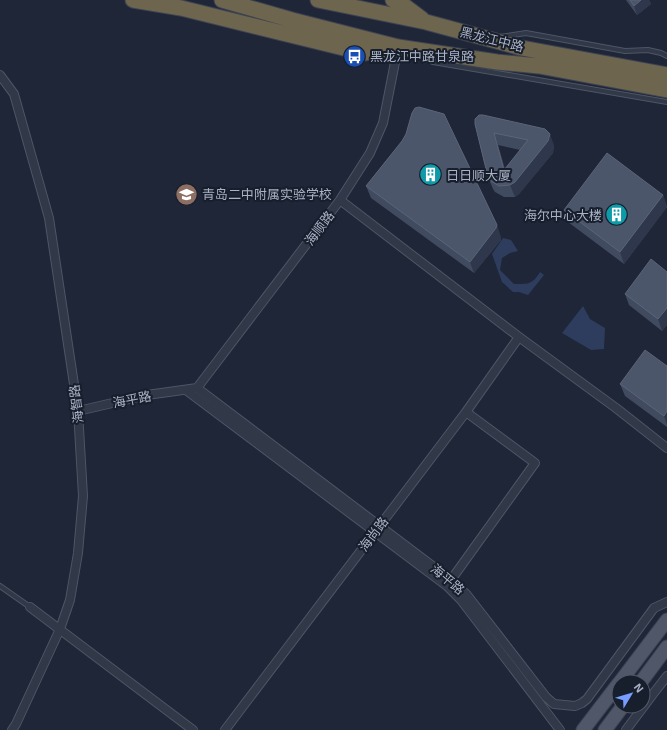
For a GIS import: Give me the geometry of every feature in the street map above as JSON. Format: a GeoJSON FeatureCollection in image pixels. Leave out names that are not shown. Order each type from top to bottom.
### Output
{"type":"FeatureCollection","features":[{"type":"Feature","properties":{"kind":"highway","name":"黑龙江中路"},"geometry":{"type":"LineString","coordinates":[[133,0],[181,8],[364,53],[398,47]]}},
{"type":"Feature","properties":{"kind":"highway","name":"黑龙江中路"},"geometry":{"type":"LineString","coordinates":[[222,0],[292,20],[398,47],[497,62],[538,66],[667,90]]}},
{"type":"Feature","properties":{"kind":"highway","name":"黑龙江中路"},"geometry":{"type":"LineString","coordinates":[[318,0],[426,22],[522,48],[667,75]]}},
{"type":"Feature","properties":{"kind":"highway"},"geometry":{"type":"LineString","coordinates":[[393,0],[402,4],[426,22]]}},
{"type":"Feature","properties":{"kind":"main road"},"geometry":{"type":"LineString","coordinates":[[626,674],[667,620]]}},
{"type":"Feature","properties":{"kind":"main road"},"geometry":{"type":"LineString","coordinates":[[647,674],[667,647]]}},
{"type":"Feature","properties":{"kind":"main road"},"geometry":{"type":"LineString","coordinates":[[584,730],[611,694]]}},
{"type":"Feature","properties":{"kind":"main road"},"geometry":{"type":"LineString","coordinates":[[605,730],[617,714]]}},
{"type":"Feature","properties":{"kind":"street","name":"海顺路"},"geometry":{"type":"LineString","coordinates":[[197,388],[340,200],[370,153],[383,122],[398,47]]}},
{"type":"Feature","properties":{"kind":"street","name":"海智路"},"geometry":{"type":"LineString","coordinates":[[0,75],[14,94],[49,218],[78,411],[82,503],[78,553],[70,600],[60,629],[12,730]]}},
{"type":"Feature","properties":{"kind":"street"},"geometry":{"type":"LineString","coordinates":[[340,200],[667,448]]}},
{"type":"Feature","properties":{"kind":"street","name":"海尚路"},"geometry":{"type":"LineString","coordinates":[[225,730],[466,412],[519,337]]}},
{"type":"Feature","properties":{"kind":"street","name":"海平路"},"geometry":{"type":"LineString","coordinates":[[78,411],[147,396],[197,388],[377,529],[447,586],[461,600],[560,730]]}},
{"type":"Feature","properties":{"kind":"street","name":"海平路"},"geometry":{"type":"LineString","coordinates":[[186,390],[377,529],[451,580],[467,595],[546,697],[554,704],[575,706],[587,699],[654,608],[667,602]]}},
{"type":"Feature","properties":{"kind":"street"},"geometry":{"type":"LineString","coordinates":[[451,580],[535,463],[466,412]]}},
{"type":"Feature","properties":{"kind":"street"},"geometry":{"type":"LineString","coordinates":[[30,606],[193,730]]}},
{"type":"Feature","properties":{"kind":"street"},"geometry":{"type":"LineString","coordinates":[[626,730],[667,676]]}},
{"type":"Feature","properties":{"kind":"lane"},"geometry":{"type":"LineString","coordinates":[[490,39],[526,33],[625,51],[648,50],[667,56]]}},
{"type":"Feature","properties":{"kind":"lane"},"geometry":{"type":"LineString","coordinates":[[398,47],[433,62],[667,102]]}},
{"type":"Feature","properties":{"kind":"lane"},"geometry":{"type":"LineString","coordinates":[[0,586],[30,606]]}},
{"type":"Feature","properties":{"kind":"water"},"geometry":{"type":"Polygon","coordinates":[[[503,238],[511,240],[518,251],[510,253],[502,258],[500,270],[514,284],[532,282],[540,272],[544,275],[528,295],[513,292],[502,282],[492,254],[503,238]]]}},
{"type":"Feature","properties":{"kind":"water"},"geometry":{"type":"Polygon","coordinates":[[[583,306],[590,319],[605,328],[604,349],[591,350],[562,333],[583,306]]]}},
{"type":"Feature","properties":{"kind":"building"},"geometry":{"type":"Polygon","coordinates":[[[630,0],[641,0],[634,6],[630,0]]]}},
{"type":"Feature","properties":{"kind":"building","name":"日日顺大厦"},"geometry":{"type":"Polygon","coordinates":[[[419,107],[444,114],[497,225],[470,262],[366,186],[402,141],[406,134],[412,113],[415,108],[419,107]]]}},
{"type":"Feature","properties":{"kind":"building"},"geometry":{"type":"Polygon","coordinates":[[[479,115],[483,115],[545,129],[550,134],[548,141],[515,182],[510,185],[499,186],[488,177],[475,119],[479,115]],[[494,133],[504,170],[528,140],[494,133]]]}},
{"type":"Feature","properties":{"kind":"building","name":"海尔中心大楼"},"geometry":{"type":"Polygon","coordinates":[[[607,153],[663,195],[620,252],[564,210],[607,153]]]}},
{"type":"Feature","properties":{"kind":"building"},"geometry":{"type":"Polygon","coordinates":[[[651,259],[667,272],[667,308],[658,319],[625,294],[651,259]]]}},
{"type":"Feature","properties":{"kind":"building"},"geometry":{"type":"Polygon","coordinates":[[[645,350],[667,366],[667,411],[664,416],[620,384],[645,350]]]}},
{"type":"Feature","properties":{"kind":"place","name":"黑龙江中路甘泉路"},"geometry":{"type":"Point","coordinates":[355,56]}},
{"type":"Feature","properties":{"kind":"place","name":"日日顺大厦"},"geometry":{"type":"Point","coordinates":[430,175]}},
{"type":"Feature","properties":{"kind":"place","name":"青岛二中附属实验学校"},"geometry":{"type":"Point","coordinates":[186,194]}},
{"type":"Feature","properties":{"kind":"place","name":"海尔中心大楼"},"geometry":{"type":"Point","coordinates":[617,215]}}]}
